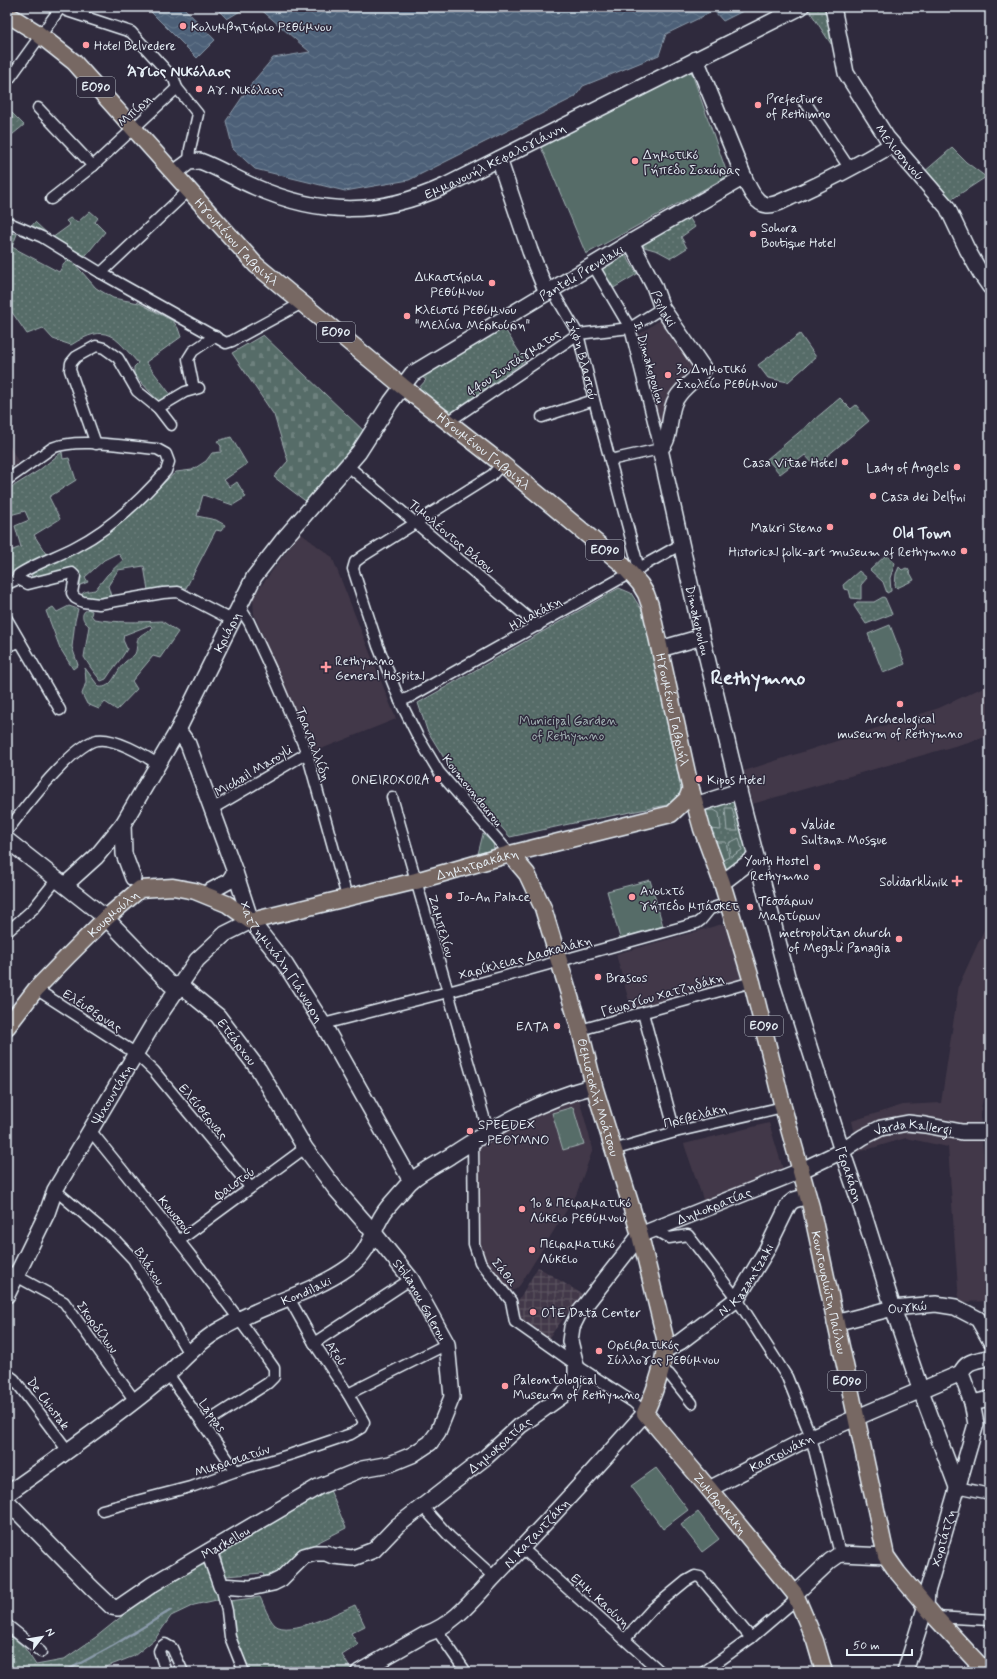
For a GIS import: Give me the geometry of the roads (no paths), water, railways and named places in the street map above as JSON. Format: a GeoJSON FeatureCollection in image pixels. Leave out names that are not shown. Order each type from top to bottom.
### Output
{"type":"FeatureCollection","features":[{"type":"Feature","properties":{"kind":"main road","name":"ΕΟ90"},"geometry":{"type":"LineString","coordinates":[[7,14],[41,36],[74,62],[174,173]]}},
{"type":"Feature","properties":{"kind":"main road","name":"Ηγουμένου Γαβριήλ"},"geometry":{"type":"LineString","coordinates":[[174,173],[245,254],[402,386],[635,571],[649,600],[690,789]]}},
{"type":"Feature","properties":{"kind":"main road","name":"ΕΟ90"},"geometry":{"type":"LineString","coordinates":[[690,789],[702,829],[722,883]]}},
{"type":"Feature","properties":{"kind":"main road","name":"Δημητρακάκη"},"geometry":{"type":"LineString","coordinates":[[251,921],[416,881],[510,854],[671,814],[687,799],[690,789]]}},
{"type":"Feature","properties":{"kind":"main road"},"geometry":{"type":"LineString","coordinates":[[671,814],[693,821],[702,829]]}},
{"type":"Feature","properties":{"kind":"main road","name":"Θεμιστοκλή Μοάτσου"},"geometry":{"type":"LineString","coordinates":[[510,854],[527,874],[543,908],[580,1030],[594,1086],[640,1235],[665,1338],[666,1350]]}},
{"type":"Feature","properties":{"kind":"main road","name":"Κουντουριώτη Παύλου"},"geometry":{"type":"LineString","coordinates":[[722,883],[752,982],[783,1107],[808,1196],[855,1419],[886,1556],[898,1574],[986,1672]]}},
{"type":"Feature","properties":{"kind":"main road","name":"Κουρμούλη"},"geometry":{"type":"LineString","coordinates":[[7,1027],[36,989],[106,918],[136,884],[173,887],[205,894],[227,904],[251,921]]}},
{"type":"Feature","properties":{"kind":"main road","name":"Ν. Καζαντζάκη"},"geometry":{"type":"LineString","coordinates":[[645,1413],[653,1396],[666,1350]]}},
{"type":"Feature","properties":{"kind":"main road","name":"Ζυμβρακάκη"},"geometry":{"type":"LineString","coordinates":[[645,1413],[795,1594],[816,1641],[824,1672]]}},
{"type":"Feature","properties":{"kind":"street"},"geometry":{"type":"LineString","coordinates":[[7,82],[61,7],[66,11],[131,32],[174,79],[177,88],[198,114],[190,149],[189,162],[174,173]]}},
{"type":"Feature","properties":{"kind":"street","name":"Εμμανουήλ Κεφαλογιάννη"},"geometry":{"type":"LineString","coordinates":[[189,162],[200,161],[255,187],[318,207],[354,209],[376,208],[416,198],[445,186],[502,158],[801,7]]}},
{"type":"Feature","properties":{"kind":"street","name":"Μελισσηνού"},"geometry":{"type":"LineString","coordinates":[[833,7],[846,73],[892,145],[947,206],[967,249],[990,287]]}},
{"type":"Feature","properties":{"kind":"street"},"geometry":{"type":"LineString","coordinates":[[696,59],[744,177],[754,196],[766,205],[774,204],[794,196],[850,169],[892,145]]}},
{"type":"Feature","properties":{"kind":"street","name":"Μπίρη"},"geometry":{"type":"LineString","coordinates":[[51,199],[93,166],[177,88]]}},
{"type":"Feature","properties":{"kind":"street"},"geometry":{"type":"LineString","coordinates":[[803,101],[808,106],[850,169]]}},
{"type":"Feature","properties":{"kind":"street"},"geometry":{"type":"LineString","coordinates":[[38,108],[93,166]]}},
{"type":"Feature","properties":{"kind":"street","name":"Σήφη Βλαστού"},"geometry":{"type":"LineString","coordinates":[[502,158],[537,272],[578,334],[610,460],[635,571]]}},
{"type":"Feature","properties":{"kind":"street","name":"Panteli Prevelaki"},"geometry":{"type":"LineString","coordinates":[[402,386],[414,372],[631,242],[744,177]]}},
{"type":"Feature","properties":{"kind":"street"},"geometry":{"type":"LineString","coordinates":[[101,273],[189,190]]}},
{"type":"Feature","properties":{"kind":"street"},"geometry":{"type":"LineString","coordinates":[[7,222],[42,237],[101,273],[226,343],[302,303]]}},
{"type":"Feature","properties":{"kind":"street","name":"Psillaki"},"geometry":{"type":"LineString","coordinates":[[631,242],[654,286],[662,308],[704,369],[688,383],[675,399],[667,438],[660,449]]}},
{"type":"Feature","properties":{"kind":"street","name":"I. Dimakopoulou"},"geometry":{"type":"LineString","coordinates":[[593,265],[630,328],[660,449]]}},
{"type":"Feature","properties":{"kind":"street","name":"44ου Συντάγματος"},"geometry":{"type":"LineString","coordinates":[[448,422],[578,334],[630,328],[662,308]]}},
{"type":"Feature","properties":{"kind":"street"},"geometry":{"type":"LineString","coordinates":[[158,408],[185,392],[196,388],[188,359],[193,351],[214,336]]}},
{"type":"Feature","properties":{"kind":"street"},"geometry":{"type":"LineString","coordinates":[[96,444],[70,370],[71,363],[76,357],[96,346],[104,348],[118,358],[137,391],[158,408],[171,425]]}},
{"type":"Feature","properties":{"kind":"street","name":"Κριάρη"},"geometry":{"type":"LineString","coordinates":[[7,932],[61,882],[96,857],[123,824],[178,730],[251,583],[264,563],[359,452],[402,386]]}},
{"type":"Feature","properties":{"kind":"street"},"geometry":{"type":"LineString","coordinates":[[542,417],[594,400]]}},
{"type":"Feature","properties":{"kind":"street"},"geometry":{"type":"LineString","coordinates":[[7,480],[52,448],[69,443],[157,449],[166,454],[169,462],[166,471],[159,480],[104,530],[69,551],[23,571],[18,575],[18,579],[7,584]]}},
{"type":"Feature","properties":{"kind":"street"},"geometry":{"type":"LineString","coordinates":[[610,460],[660,449]]}},
{"type":"Feature","properties":{"kind":"street","name":"Dimakopoulou"},"geometry":{"type":"LineString","coordinates":[[660,449],[680,545],[739,791]]}},
{"type":"Feature","properties":{"kind":"street"},"geometry":{"type":"LineString","coordinates":[[416,522],[492,475],[502,464]]}},
{"type":"Feature","properties":{"kind":"street","name":"Τιμολέοντος Βάσου"},"geometry":{"type":"LineString","coordinates":[[348,466],[538,626]]}},
{"type":"Feature","properties":{"kind":"street","name":"Koumoundourou"},"geometry":{"type":"LineString","coordinates":[[416,522],[380,544],[355,562],[353,570],[356,581],[378,646],[400,701],[417,735],[439,772],[510,854]]}},
{"type":"Feature","properties":{"kind":"street","name":"Ηλιακάκη"},"geometry":{"type":"LineString","coordinates":[[400,701],[538,626],[680,545]]}},
{"type":"Feature","properties":{"kind":"street"},"geometry":{"type":"LineString","coordinates":[[18,579],[28,584],[72,572],[75,576],[72,593],[75,598],[79,601],[93,604],[178,592],[232,620]]}},
{"type":"Feature","properties":{"kind":"street","name":"Τρανταλλίδη"},"geometry":{"type":"LineString","coordinates":[[239,606],[249,622],[274,676],[307,753],[347,897]]}},
{"type":"Feature","properties":{"kind":"street"},"geometry":{"type":"LineString","coordinates":[[7,619],[60,710]]}},
{"type":"Feature","properties":{"kind":"street"},"geometry":{"type":"LineString","coordinates":[[660,649],[702,637]]}},
{"type":"Feature","properties":{"kind":"street"},"geometry":{"type":"LineString","coordinates":[[7,646],[20,642]]}},
{"type":"Feature","properties":{"kind":"street","name":"Χατζημιχάλη Γιάνναρη"},"geometry":{"type":"LineString","coordinates":[[178,730],[188,744],[235,872],[251,921],[285,964],[323,1024],[411,1181]]}},
{"type":"Feature","properties":{"kind":"street"},"geometry":{"type":"LineString","coordinates":[[7,831],[53,775],[77,752],[94,741],[109,741],[133,749],[158,765]]}},
{"type":"Feature","properties":{"kind":"street","name":"Michail Maroyli"},"geometry":{"type":"LineString","coordinates":[[212,809],[307,753]]}},
{"type":"Feature","properties":{"kind":"street"},"geometry":{"type":"LineString","coordinates":[[695,805],[739,791],[756,857],[722,883]]}},
{"type":"Feature","properties":{"kind":"street","name":"Ζαμπελίου"},"geometry":{"type":"LineString","coordinates":[[392,797],[488,1131]]}},
{"type":"Feature","properties":{"kind":"street"},"geometry":{"type":"LineString","coordinates":[[123,824],[124,854],[136,884]]}},
{"type":"Feature","properties":{"kind":"street","name":"Ετεάρχου"},"geometry":{"type":"LineString","coordinates":[[7,840],[106,918],[170,984],[181,986],[218,1016],[241,1044],[263,1076],[305,1148],[334,1187],[374,1234]]}},
{"type":"Feature","properties":{"kind":"street"},"geometry":{"type":"LineString","coordinates":[[104,848],[136,884]]}},
{"type":"Feature","properties":{"kind":"street","name":"Γερακάρη"},"geometry":{"type":"LineString","coordinates":[[756,857],[788,980],[842,1151],[864,1214],[892,1308],[957,1487]]}},
{"type":"Feature","properties":{"kind":"street"},"geometry":{"type":"LineString","coordinates":[[205,894],[229,881],[235,872]]}},
{"type":"Feature","properties":{"kind":"street","name":"Χαρίκλειας Δασκαλάκη"},"geometry":{"type":"LineString","coordinates":[[323,1024],[448,992],[697,923],[710,909],[728,903]]}},
{"type":"Feature","properties":{"kind":"street","name":"Ψυχουντάκη"},"geometry":{"type":"LineString","coordinates":[[7,1295],[12,1273],[47,1213],[55,1190],[152,1026],[181,986],[197,960],[225,934],[251,921]]}},
{"type":"Feature","properties":{"kind":"street","name":"Γεωργίου Χατζηδάκη"},"geometry":{"type":"LineString","coordinates":[[580,1030],[752,982]]}},
{"type":"Feature","properties":{"kind":"street","name":"Ελέυθερνας"},"geometry":{"type":"LineString","coordinates":[[36,989],[135,1053]]}},
{"type":"Feature","properties":{"kind":"street"},"geometry":{"type":"LineString","coordinates":[[643,1013],[675,1132]]}},
{"type":"Feature","properties":{"kind":"street","name":"Ελεύθερνας"},"geometry":{"type":"LineString","coordinates":[[135,1053],[154,1072],[250,1188]]}},
{"type":"Feature","properties":{"kind":"street","name":"Kondilaki"},"geometry":{"type":"LineString","coordinates":[[7,1494],[135,1401],[168,1374],[203,1341],[220,1329],[240,1318],[328,1280],[351,1266],[367,1249],[386,1209],[411,1181],[473,1140],[534,1106],[561,1095],[594,1086]]}},
{"type":"Feature","properties":{"kind":"street","name":"Πρεβελάκη"},"geometry":{"type":"LineString","coordinates":[[613,1150],[675,1132],[783,1107]]}},
{"type":"Feature","properties":{"kind":"street","name":"Varda Kallergi"},"geometry":{"type":"LineString","coordinates":[[842,1151],[863,1137],[881,1128],[895,1125],[925,1125],[962,1132],[990,1132]]}},
{"type":"Feature","properties":{"kind":"street","name":"Κνωσσού"},"geometry":{"type":"LineString","coordinates":[[90,1130],[180,1240],[240,1318],[274,1368],[274,1377],[259,1389],[204,1424]]}},
{"type":"Feature","properties":{"kind":"street","name":"Σάθα"},"geometry":{"type":"LineString","coordinates":[[473,1140],[474,1244],[480,1262],[511,1301],[515,1322],[576,1365],[633,1402],[645,1413]]}},
{"type":"Feature","properties":{"kind":"street","name":"Φαιστού"},"geometry":{"type":"LineString","coordinates":[[180,1240],[305,1148]]}},
{"type":"Feature","properties":{"kind":"street","name":"Δημοκρατίας"},"geometry":{"type":"LineString","coordinates":[[221,1586],[250,1588],[273,1583],[281,1579],[304,1556],[315,1553],[326,1553],[334,1556],[353,1558],[374,1550],[398,1526],[486,1457],[520,1426],[562,1396],[571,1386],[576,1377],[576,1365],[570,1341],[572,1327],[579,1313],[640,1235],[800,1171],[842,1151]]}},
{"type":"Feature","properties":{"kind":"street","name":"Βλάχου"},"geometry":{"type":"LineString","coordinates":[[55,1190],[116,1241],[133,1259],[189,1354]]}},
{"type":"Feature","properties":{"kind":"street","name":"N. Kazantzaki"},"geometry":{"type":"LineString","coordinates":[[666,1350],[680,1342],[737,1298],[766,1251],[789,1204],[794,1200],[808,1196]]}},
{"type":"Feature","properties":{"kind":"street"},"geometry":{"type":"LineString","coordinates":[[655,1230],[669,1238],[688,1235],[737,1298],[787,1377],[811,1437],[840,1554]]}},
{"type":"Feature","properties":{"kind":"street","name":"Stilianou Galerou"},"geometry":{"type":"LineString","coordinates":[[374,1234],[411,1279],[447,1344],[452,1397]]}},
{"type":"Feature","properties":{"kind":"street","name":"Σκορδίλων"},"geometry":{"type":"LineString","coordinates":[[12,1273],[64,1302],[135,1401]]}},
{"type":"Feature","properties":{"kind":"street"},"geometry":{"type":"LineString","coordinates":[[314,1343],[411,1279]]}},
{"type":"Feature","properties":{"kind":"street","name":"Αξού"},"geometry":{"type":"LineString","coordinates":[[288,1298],[314,1343],[348,1394],[364,1422]]}},
{"type":"Feature","properties":{"kind":"street","name":"Ουγκώ"},"geometry":{"type":"LineString","coordinates":[[835,1323],[892,1308],[942,1305],[955,1307],[978,1319],[990,1340]]}},
{"type":"Feature","properties":{"kind":"street"},"geometry":{"type":"LineString","coordinates":[[348,1394],[447,1344]]}},
{"type":"Feature","properties":{"kind":"street","name":"Καστρινάκη"},"geometry":{"type":"LineString","coordinates":[[709,1489],[811,1437],[921,1391],[961,1373],[964,1366],[968,1364],[990,1357]]}},
{"type":"Feature","properties":{"kind":"street"},"geometry":{"type":"LineString","coordinates":[[660,1369],[670,1374],[692,1403]]}},
{"type":"Feature","properties":{"kind":"street","name":"Χορτάτζη"},"geometry":{"type":"LineString","coordinates":[[905,1672],[930,1611],[927,1592],[976,1424],[972,1403],[961,1373]]}},
{"type":"Feature","properties":{"kind":"street","name":"De Chiostak"},"geometry":{"type":"LineString","coordinates":[[7,1374],[14,1379],[68,1451]]}},
{"type":"Feature","properties":{"kind":"street","name":"Lappas"},"geometry":{"type":"LineString","coordinates":[[168,1374],[236,1471]]}},
{"type":"Feature","properties":{"kind":"street","name":"Markellou"},"geometry":{"type":"LineString","coordinates":[[7,1501],[91,1587],[112,1607],[118,1608],[152,1584],[318,1487],[362,1469],[390,1464],[412,1455],[430,1443],[438,1432],[452,1397]]}},
{"type":"Feature","properties":{"kind":"street"},"geometry":{"type":"LineString","coordinates":[[972,1403],[990,1399]]}},
{"type":"Feature","properties":{"kind":"street","name":"Ν. Καζαντζάκη"},"geometry":{"type":"LineString","coordinates":[[359,1672],[426,1634],[437,1630],[455,1618],[522,1548],[645,1413]]}},
{"type":"Feature","properties":{"kind":"street","name":"Μικρασιατών"},"geometry":{"type":"LineString","coordinates":[[102,1510],[194,1486],[236,1471],[292,1454],[351,1434],[360,1428],[364,1422]]}},
{"type":"Feature","properties":{"kind":"street"},"geometry":{"type":"LineString","coordinates":[[957,1487],[990,1494]]}},
{"type":"Feature","properties":{"kind":"street"},"geometry":{"type":"LineString","coordinates":[[423,1507],[450,1537],[494,1577]]}},
{"type":"Feature","properties":{"kind":"street","name":"Εμμ. Καούνη"},"geometry":{"type":"LineString","coordinates":[[522,1548],[661,1672]]}},
{"type":"Feature","properties":{"kind":"street"},"geometry":{"type":"LineString","coordinates":[[209,1552],[221,1586],[227,1611],[230,1637],[244,1672]]}},
{"type":"Feature","properties":{"kind":"street"},"geometry":{"type":"LineString","coordinates":[[704,1672],[751,1638],[792,1603],[795,1594],[830,1561],[840,1554],[886,1556]]}},
{"type":"Feature","properties":{"kind":"street"},"geometry":{"type":"LineString","coordinates":[[625,1639],[652,1609],[686,1581],[695,1576],[700,1577],[751,1638]]}},
{"type":"Feature","properties":{"kind":"street"},"geometry":{"type":"LineString","coordinates":[[930,1611],[990,1620]]}},
{"type":"Feature","properties":{"kind":"street"},"geometry":{"type":"LineString","coordinates":[[7,1625],[41,1652]]}},
{"type":"Feature","properties":{"kind":"street"},"geometry":{"type":"LineString","coordinates":[[437,1630],[466,1672]]}},
{"type":"Feature","properties":{"kind":"street"},"geometry":{"type":"LineString","coordinates":[[166,1672],[159,1651],[160,1647],[165,1644],[172,1648],[183,1672]]}},
{"type":"Feature","properties":{"kind":"water","name":"Κολυμβητήριο Ρεθύμνου"},"geometry":{"type":"Polygon","coordinates":[[[156,7],[183,7],[215,40],[197,58],[151,12],[156,7]]]}},
{"type":"Feature","properties":{"kind":"water"},"geometry":{"type":"Polygon","coordinates":[[[215,7],[247,7],[227,19],[215,7]]]}},
{"type":"Feature","properties":{"kind":"water"},"geometry":{"type":"Polygon","coordinates":[[[258,7],[751,7],[723,21],[714,11],[666,34],[659,55],[583,86],[575,97],[409,180],[345,191],[255,169],[233,149],[226,121],[252,83],[273,58],[310,52],[258,7]]]}},
{"type":"Feature","properties":{"kind":"waterway"},"geometry":{"type":"LineString","coordinates":[[64,1672],[114,1645],[171,1610]]}},
{"type":"Feature","properties":{"kind":"place","name":"Κολυμβητήριο Ρεθύμνου"},"geometry":{"type":"Point","coordinates":[183,26]}},
{"type":"Feature","properties":{"kind":"place","name":"Hotel Belvedere"},"geometry":{"type":"Point","coordinates":[86,45]}},
{"type":"Feature","properties":{"kind":"place","name":"Αγ. Νικόλαος"},"geometry":{"type":"Point","coordinates":[199,89]}},
{"type":"Feature","properties":{"kind":"place","name":"Prefecture of Rethimno"},"geometry":{"type":"Point","coordinates":[758,105]}},
{"type":"Feature","properties":{"kind":"place","name":"Δημοτικό Γήπεδο Σοχώρας"},"geometry":{"type":"Point","coordinates":[635,161]}},
{"type":"Feature","properties":{"kind":"place","name":"Sohora Boutique Hotel"},"geometry":{"type":"Point","coordinates":[753,234]}},
{"type":"Feature","properties":{"kind":"place","name":"Δικαστήρια Ρεθύμνου"},"geometry":{"type":"Point","coordinates":[492,283]}},
{"type":"Feature","properties":{"kind":"place","name":"Κλειστό Ρεθύμνου \"Μελίνα Μερκούρη\""},"geometry":{"type":"Point","coordinates":[407,316]}},
{"type":"Feature","properties":{"kind":"place","name":"3ο Δημοτικό Σχολείο Ρεθύμνου"},"geometry":{"type":"Point","coordinates":[668,375]}},
{"type":"Feature","properties":{"kind":"place","name":"Casa Vitae Hotel"},"geometry":{"type":"Point","coordinates":[845,462]}},
{"type":"Feature","properties":{"kind":"place","name":"Lady of Angels"},"geometry":{"type":"Point","coordinates":[957,467]}},
{"type":"Feature","properties":{"kind":"place","name":"Casa dei Delfini"},"geometry":{"type":"Point","coordinates":[873,496]}},
{"type":"Feature","properties":{"kind":"place","name":"Makri Steno"},"geometry":{"type":"Point","coordinates":[830,527]}},
{"type":"Feature","properties":{"kind":"place","name":"Historical folk-art museum of Rethymno"},"geometry":{"type":"Point","coordinates":[964,551]}},
{"type":"Feature","properties":{"kind":"place","name":"Rethymno General Hospital"},"geometry":{"type":"Point","coordinates":[326,667]}},
{"type":"Feature","properties":{"kind":"place","name":"Archeological museum of Rethymno"},"geometry":{"type":"Point","coordinates":[900,704]}},
{"type":"Feature","properties":{"kind":"place","name":"ONEIROXORA"},"geometry":{"type":"Point","coordinates":[438,779]}},
{"type":"Feature","properties":{"kind":"place","name":"Kipos Hotel"},"geometry":{"type":"Point","coordinates":[699,779]}},
{"type":"Feature","properties":{"kind":"place","name":"Valide Sultana Mosque"},"geometry":{"type":"Point","coordinates":[793,831]}},
{"type":"Feature","properties":{"kind":"place","name":"Youth Hostel Rethymno"},"geometry":{"type":"Point","coordinates":[817,867]}},
{"type":"Feature","properties":{"kind":"place","name":"Solidarklinik"},"geometry":{"type":"Point","coordinates":[957,881]}},
{"type":"Feature","properties":{"kind":"place","name":"Jo-An Palace"},"geometry":{"type":"Point","coordinates":[449,896]}},
{"type":"Feature","properties":{"kind":"place","name":"Ανοιχτό γήπεδο μπάσκετ"},"geometry":{"type":"Point","coordinates":[632,897]}},
{"type":"Feature","properties":{"kind":"place","name":"Τεσσάρων Μαρτύρων"},"geometry":{"type":"Point","coordinates":[750,907]}},
{"type":"Feature","properties":{"kind":"place","name":"metropolitan church of Megali Panagia"},"geometry":{"type":"Point","coordinates":[899,939]}},
{"type":"Feature","properties":{"kind":"place","name":"Brascos"},"geometry":{"type":"Point","coordinates":[598,977]}},
{"type":"Feature","properties":{"kind":"place","name":"ΕΛΤΑ"},"geometry":{"type":"Point","coordinates":[557,1026]}},
{"type":"Feature","properties":{"kind":"place","name":"SPEEDEX - ΡΕΘΥΜΝΟ"},"geometry":{"type":"Point","coordinates":[470,1131]}},
{"type":"Feature","properties":{"kind":"place","name":"1ο & Πειραματικό Λύκειο Ρεθύμνου"},"geometry":{"type":"Point","coordinates":[522,1209]}},
{"type":"Feature","properties":{"kind":"place","name":"Πειραματικό Λύκειο"},"geometry":{"type":"Point","coordinates":[532,1250]}},
{"type":"Feature","properties":{"kind":"place","name":"OTE Data Center"},"geometry":{"type":"Point","coordinates":[533,1312]}},
{"type":"Feature","properties":{"kind":"place","name":"Ορειβατικός Σύλλογος Ρεθύμνου"},"geometry":{"type":"Point","coordinates":[599,1351]}},
{"type":"Feature","properties":{"kind":"place","name":"Paleontological Museum of Rethymno"},"geometry":{"type":"Point","coordinates":[505,1386]}},
{"type":"Feature","properties":{"kind":"district","name":"Άγιος Νικόλαος"},"geometry":{"type":"Point","coordinates":[179,71]}},
{"type":"Feature","properties":{"kind":"district","name":"Old Town"},"geometry":{"type":"Point","coordinates":[922,533]}},
{"type":"Feature","properties":{"kind":"district","name":"Rethymno"},"geometry":{"type":"Point","coordinates":[758,677]}},
{"type":"Feature","properties":{"kind":"park label","name":"Municipal Garden of Rethymno"},"geometry":{"type":"Point","coordinates":[568,728]}}]}
